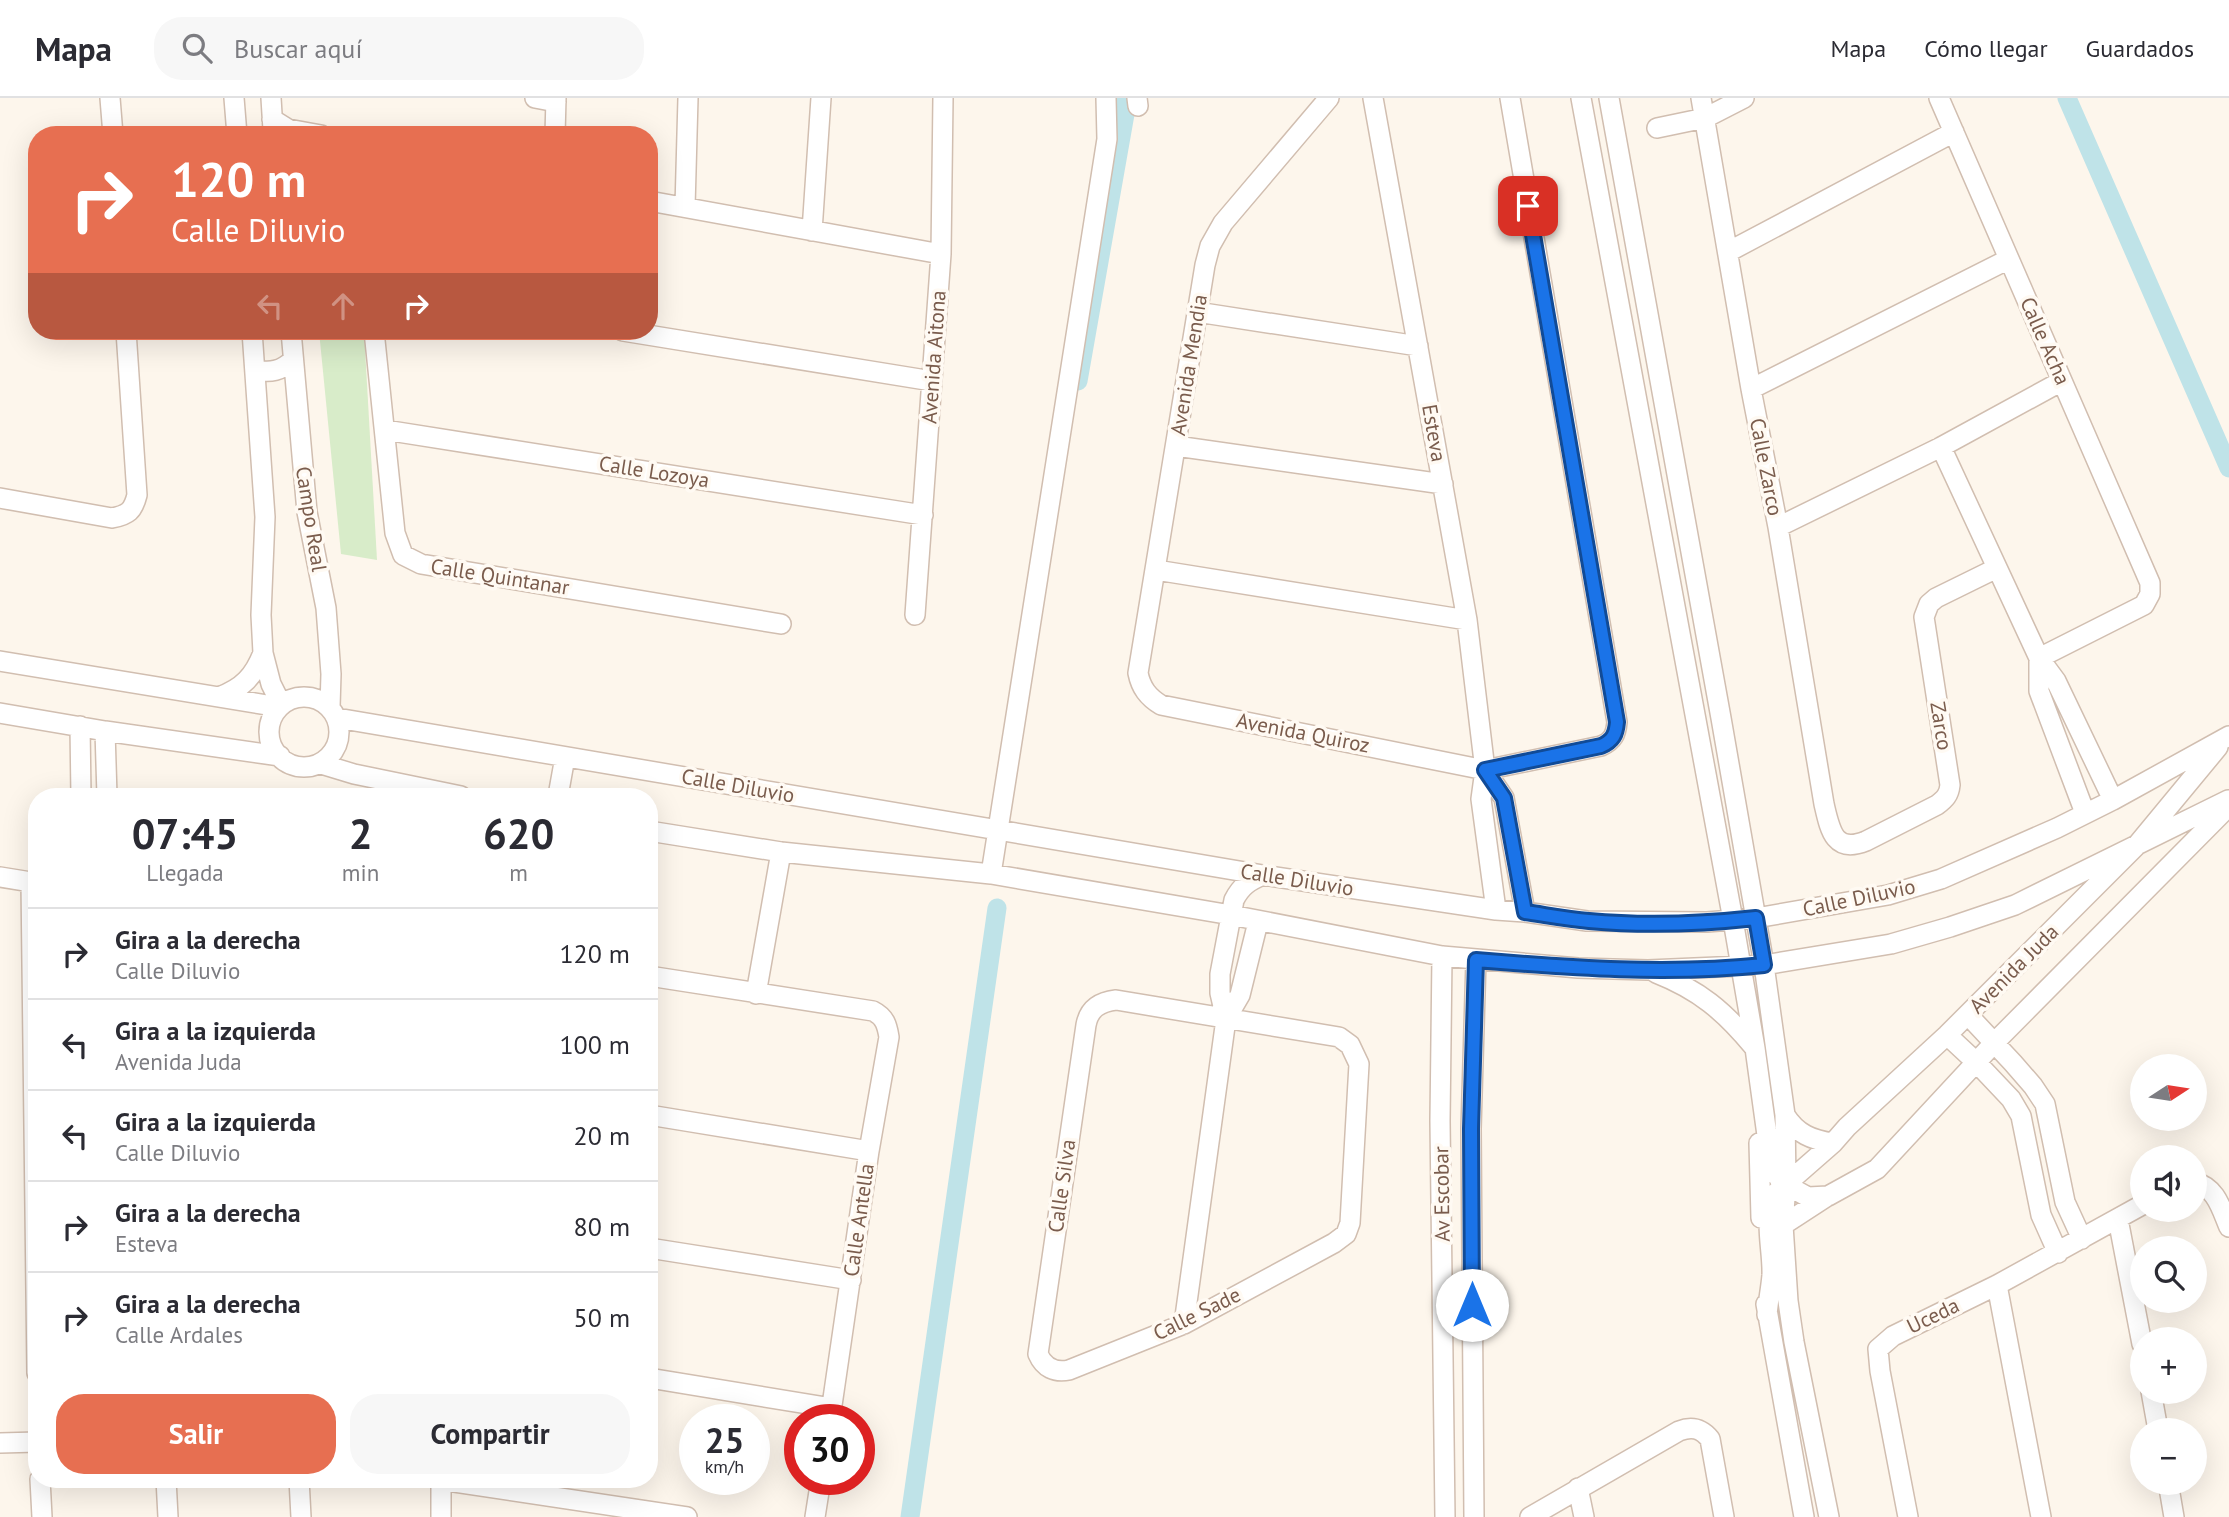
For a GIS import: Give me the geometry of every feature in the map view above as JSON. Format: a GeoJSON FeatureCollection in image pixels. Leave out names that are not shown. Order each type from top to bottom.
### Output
{"type":"FeatureCollection","features":[{"type":"Feature","properties":{"kind":"street"},"geometry":{"type":"LineString","coordinates":[[110,98],[112,126]]}},
{"type":"Feature","properties":{"kind":"street"},"geometry":{"type":"LineString","coordinates":[[234,98],[236,126]]}},
{"type":"Feature","properties":{"kind":"street"},"geometry":{"type":"LineString","coordinates":[[271,98],[273,126]]}},
{"type":"Feature","properties":{"kind":"street"},"geometry":{"type":"LineString","coordinates":[[535,98],[556,100],[555,126]]}},
{"type":"Feature","properties":{"kind":"street"},"geometry":{"type":"LineString","coordinates":[[685,207],[688,98]]}},
{"type":"Feature","properties":{"kind":"street"},"geometry":{"type":"LineString","coordinates":[[812,231],[821,98]]}},
{"type":"Feature","properties":{"kind":"street","name":"Avenida Aitona"},"geometry":{"type":"LineString","coordinates":[[915,615],[941,254],[943,98]]}},
{"type":"Feature","properties":{"kind":"street"},"geometry":{"type":"LineString","coordinates":[[990,874],[1107,139],[1106,98]]}},
{"type":"Feature","properties":{"kind":"street","name":"Avenida Mendia"},"geometry":{"type":"LineString","coordinates":[[1138,673],[1205,265],[1216,234],[1223,223],[1329,98]]}},
{"type":"Feature","properties":{"kind":"street","name":"Esteva"},"geometry":{"type":"LineString","coordinates":[[1373,98],[1467,620],[1485,770],[1481,799],[1496,911]]}},
{"type":"Feature","properties":{"kind":"street"},"geometry":{"type":"LineString","coordinates":[[1485,770],[1608,743],[1616,732],[1617,722],[1510,98]]}},
{"type":"Feature","properties":{"kind":"street","name":"Avenida Juda"},"geometry":{"type":"LineString","coordinates":[[1581,98],[1733,920],[1770,1157],[1777,1177],[1786,1184]]}},
{"type":"Feature","properties":{"kind":"street"},"geometry":{"type":"LineString","coordinates":[[1609,98],[1764,965],[1785,1115],[1786,1184],[1783,1225],[1788,1301],[1829,1517]]}},
{"type":"Feature","properties":{"kind":"street","name":"Calle Zarco"},"geometry":{"type":"LineString","coordinates":[[1701,98],[1751,389],[1778,527],[1824,804],[1833,835]]}},
{"type":"Feature","properties":{"kind":"street"},"geometry":{"type":"LineString","coordinates":[[1657,128],[1705,118],[1744,98]]}},
{"type":"Feature","properties":{"kind":"street","name":"Calle Acha"},"geometry":{"type":"LineString","coordinates":[[1939,98],[2150,583],[2150,594],[2144,605],[2039,658]]}},
{"type":"Feature","properties":{"kind":"street"},"geometry":{"type":"LineString","coordinates":[[1728,252],[1954,132]]}},
{"type":"Feature","properties":{"kind":"street"},"geometry":{"type":"LineString","coordinates":[[658,202],[941,254]]}},
{"type":"Feature","properties":{"kind":"street"},"geometry":{"type":"LineString","coordinates":[[1751,389],[2009,259]]}},
{"type":"Feature","properties":{"kind":"street"},"geometry":{"type":"LineString","coordinates":[[1197,312],[1418,346]]}},
{"type":"Feature","properties":{"kind":"street"},"geometry":{"type":"LineString","coordinates":[[658,337],[932,381]]}},
{"type":"Feature","properties":{"kind":"street"},"geometry":{"type":"LineString","coordinates":[[0,478],[1,498],[112,518],[125,515],[134,508],[138,495],[127,340]]}},
{"type":"Feature","properties":{"kind":"street","name":"Campo Real"},"geometry":{"type":"LineString","coordinates":[[253,340],[265,517],[261,615],[263,653],[280,706]]}},
{"type":"Feature","properties":{"kind":"street","name":"Campo Real"},"geometry":{"type":"LineString","coordinates":[[291,340],[307,512],[326,608],[333,712]]}},
{"type":"Feature","properties":{"kind":"street","name":"Calle Quintanar"},"geometry":{"type":"LineString","coordinates":[[375,340],[395,533],[403,555],[421,564],[781,624]]}},
{"type":"Feature","properties":{"kind":"street"},"geometry":{"type":"LineString","coordinates":[[255,370],[270,372],[284,368],[293,360]]}},
{"type":"Feature","properties":{"kind":"street"},"geometry":{"type":"LineString","coordinates":[[1778,527],[1941,447],[2062,381]]}},
{"type":"Feature","properties":{"kind":"street","name":"Calle Lozoya"},"geometry":{"type":"LineString","coordinates":[[385,429],[923,515]]}},
{"type":"Feature","properties":{"kind":"street"},"geometry":{"type":"LineString","coordinates":[[1176,446],[1443,484]]}},
{"type":"Feature","properties":{"kind":"street"},"geometry":{"type":"LineString","coordinates":[[1941,447],[2039,658],[2056,681],[2113,800]]}},
{"type":"Feature","properties":{"kind":"street","name":"Zarco"},"geometry":{"type":"LineString","coordinates":[[1833,835],[1839,842],[1856,845],[1945,799],[1950,785],[1924,624],[1925,610],[1937,598],[1997,568]]}},
{"type":"Feature","properties":{"kind":"street"},"geometry":{"type":"LineString","coordinates":[[1156,570],[1467,620]]}},
{"type":"Feature","properties":{"kind":"street"},"geometry":{"type":"LineString","coordinates":[[219,697],[234,691],[252,677],[263,653]]}},
{"type":"Feature","properties":{"kind":"street"},"geometry":{"type":"LineString","coordinates":[[2039,658],[2039,691],[2085,813]]}},
{"type":"Feature","properties":{"kind":"street"},"geometry":{"type":"LineString","coordinates":[[0,661],[280,706]]}},
{"type":"Feature","properties":{"kind":"street","name":"Avenida Quiroz"},"geometry":{"type":"LineString","coordinates":[[1138,673],[1147,695],[1161,705],[1485,770]]}},
{"type":"Feature","properties":{"kind":"street"},"geometry":{"type":"LineString","coordinates":[[321,764],[334,752],[340,736],[333,712],[314,698],[297,697],[280,706],[272,716],[268,732],[271,747],[281,756],[300,768],[321,764],[354,774],[422,788]]}},
{"type":"Feature","properties":{"kind":"street","name":"Calle Diluvio"},"geometry":{"type":"LineString","coordinates":[[333,712],[565,757],[1262,875],[1496,911],[1525,912],[1598,922],[1666,923],[1756,918],[1888,895],[1917,887],[1970,868],[2113,800],[2227,737]]}},
{"type":"Feature","properties":{"kind":"street"},"geometry":{"type":"LineString","coordinates":[[0,713],[281,756]]}},
{"type":"Feature","properties":{"kind":"street"},"geometry":{"type":"LineString","coordinates":[[80,726],[81,788]]}},
{"type":"Feature","properties":{"kind":"street"},"geometry":{"type":"LineString","coordinates":[[105,731],[107,788]]}},
{"type":"Feature","properties":{"kind":"street","name":"Avenida Juda"},"geometry":{"type":"LineString","coordinates":[[1767,1315],[1772,1274],[1769,1217],[1771,1201],[1777,1192],[1833,1143],[1968,1015],[2137,845],[2227,737]]}},
{"type":"Feature","properties":{"kind":"street"},"geometry":{"type":"LineString","coordinates":[[559,788],[565,757]]}},
{"type":"Feature","properties":{"kind":"street","name":"Esteva"},"geometry":{"type":"LineString","coordinates":[[1485,770],[1504,798],[1525,912]]}},
{"type":"Feature","properties":{"kind":"street"},"geometry":{"type":"LineString","coordinates":[[658,832],[780,852],[990,874],[1231,915],[1442,956],[1578,968],[1648,970],[1764,965],[1891,944],[1950,928],[2015,905],[2229,800]]}},
{"type":"Feature","properties":{"kind":"street","name":"Avenida Juda"},"geometry":{"type":"LineString","coordinates":[[1783,1225],[1877,1169],[1995,1042],[2229,806]]}},
{"type":"Feature","properties":{"kind":"street"},"geometry":{"type":"LineString","coordinates":[[658,978],[756,994],[780,852]]}},
{"type":"Feature","properties":{"kind":"street"},"geometry":{"type":"LineString","coordinates":[[1184,1324],[1226,1019],[1220,993],[1220,974],[1234,900],[1239,889],[1262,875]]}},
{"type":"Feature","properties":{"kind":"street"},"geometry":{"type":"LineString","coordinates":[[0,877],[28,882]]}},
{"type":"Feature","properties":{"kind":"street"},"geometry":{"type":"LineString","coordinates":[[1226,1019],[1240,995],[1258,922]]}},
{"type":"Feature","properties":{"kind":"street","name":"Av Escobar"},"geometry":{"type":"LineString","coordinates":[[1442,956],[1440,1121],[1445,1517]]}},
{"type":"Feature","properties":{"kind":"street"},"geometry":{"type":"LineString","coordinates":[[1474,1517],[1471,1129],[1476,960]]}},
{"type":"Feature","properties":{"kind":"street"},"geometry":{"type":"LineString","coordinates":[[1648,970],[1679,982],[1708,1000],[1733,1022],[1755,1048]]}},
{"type":"Feature","properties":{"kind":"street","name":"Calle Antella"},"geometry":{"type":"LineString","coordinates":[[756,994],[873,1011],[886,1021],[889,1037],[869,1151],[832,1404]]}},
{"type":"Feature","properties":{"kind":"street","name":"Calle Silva"},"geometry":{"type":"LineString","coordinates":[[1048,1367],[1041,1362],[1038,1354],[1087,1018],[1097,1005],[1116,1000],[1226,1019]]}},
{"type":"Feature","properties":{"kind":"street"},"geometry":{"type":"LineString","coordinates":[[1968,1015],[1995,1042],[2045,1104],[2065,1202],[2082,1239]]}},
{"type":"Feature","properties":{"kind":"street","name":"Calle Sade"},"geometry":{"type":"LineString","coordinates":[[1048,1367],[1060,1372],[1069,1370],[1184,1324],[1341,1238],[1349,1230],[1359,1064],[1350,1045],[1339,1037],[1226,1019]]}},
{"type":"Feature","properties":{"kind":"street"},"geometry":{"type":"LineString","coordinates":[[1947,1035],[2011,1099],[2021,1116],[2041,1215],[2058,1253]]}},
{"type":"Feature","properties":{"kind":"street","name":"Avenida Juda"},"geometry":{"type":"LineString","coordinates":[[1758,1068],[1760,1212],[1767,1315],[1804,1517]]}},
{"type":"Feature","properties":{"kind":"street"},"geometry":{"type":"LineString","coordinates":[[1785,1115],[1793,1127],[1805,1135],[1814,1140],[1833,1143]]}},
{"type":"Feature","properties":{"kind":"street"},"geometry":{"type":"LineString","coordinates":[[658,1116],[869,1151]]}},
{"type":"Feature","properties":{"kind":"street"},"geometry":{"type":"LineString","coordinates":[[1786,1184],[1808,1197],[1828,1196]]}},
{"type":"Feature","properties":{"kind":"street"},"geometry":{"type":"LineString","coordinates":[[2207,1188],[2213,1191],[2229,1227]]}},
{"type":"Feature","properties":{"kind":"street","name":"Uceda"},"geometry":{"type":"LineString","coordinates":[[1908,1517],[1878,1349],[1892,1336],[1997,1285],[2130,1212]]}},
{"type":"Feature","properties":{"kind":"street"},"geometry":{"type":"LineString","coordinates":[[2118,1219],[2139,1327]]}},
{"type":"Feature","properties":{"kind":"street"},"geometry":{"type":"LineString","coordinates":[[658,1249],[850,1280]]}},
{"type":"Feature","properties":{"kind":"street"},"geometry":{"type":"LineString","coordinates":[[1997,1285],[2041,1517]]}},
{"type":"Feature","properties":{"kind":"street"},"geometry":{"type":"LineString","coordinates":[[1444,1313],[1472,1305]]}},
{"type":"Feature","properties":{"kind":"street"},"geometry":{"type":"LineString","coordinates":[[658,1380],[784,1405]]}},
{"type":"Feature","properties":{"kind":"street"},"geometry":{"type":"LineString","coordinates":[[1530,1517],[1679,1431],[1694,1427],[1710,1439],[1724,1517]]}},
{"type":"Feature","properties":{"kind":"street"},"geometry":{"type":"LineString","coordinates":[[0,1443],[28,1442]]}},
{"type":"Feature","properties":{"kind":"street"},"geometry":{"type":"LineString","coordinates":[[40,1488],[41,1517]]}},
{"type":"Feature","properties":{"kind":"street"},"geometry":{"type":"LineString","coordinates":[[166,1488],[168,1517]]}},
{"type":"Feature","properties":{"kind":"street"},"geometry":{"type":"LineString","coordinates":[[300,1488],[302,1517]]}},
{"type":"Feature","properties":{"kind":"street"},"geometry":{"type":"LineString","coordinates":[[441,1488],[441,1517]]}},
{"type":"Feature","properties":{"kind":"street"},"geometry":{"type":"LineString","coordinates":[[499,1488],[687,1517]]}},
{"type":"Feature","properties":{"kind":"street"},"geometry":{"type":"LineString","coordinates":[[1578,1488],[1584,1517]]}},
{"type":"Feature","properties":{"kind":"street"},"geometry":{"type":"LineString","coordinates":[[815,1517],[818,1495]]}},
{"type":"Feature","properties":{"kind":"street"},"geometry":{"type":"LineString","coordinates":[[2171,1495],[2175,1517]]}},
{"type":"Feature","properties":{"kind":"green space"},"geometry":{"type":"Polygon","coordinates":[[[320,340],[365,340],[377,560],[341,554],[320,340]]]}},
{"type":"Feature","properties":{"kind":"waterway"},"geometry":{"type":"LineString","coordinates":[[1078,381],[1125,114],[1123,98]]}},
{"type":"Feature","properties":{"kind":"waterway"},"geometry":{"type":"LineString","coordinates":[[2067,98],[2229,468]]}},
{"type":"Feature","properties":{"kind":"waterway"},"geometry":{"type":"LineString","coordinates":[[910,1517],[997,908]]}},
{"type":"Feature","properties":{"kind":"route"},"geometry":{"type":"LineString","coordinates":[[1472,1305],[1471,1129],[1476,960],[1633,970],[1741,968],[1764,965],[1756,918],[1630,923],[1587,921],[1525,912],[1504,798],[1485,770],[1601,746],[1612,738],[1617,722],[1528,206]]}}]}
